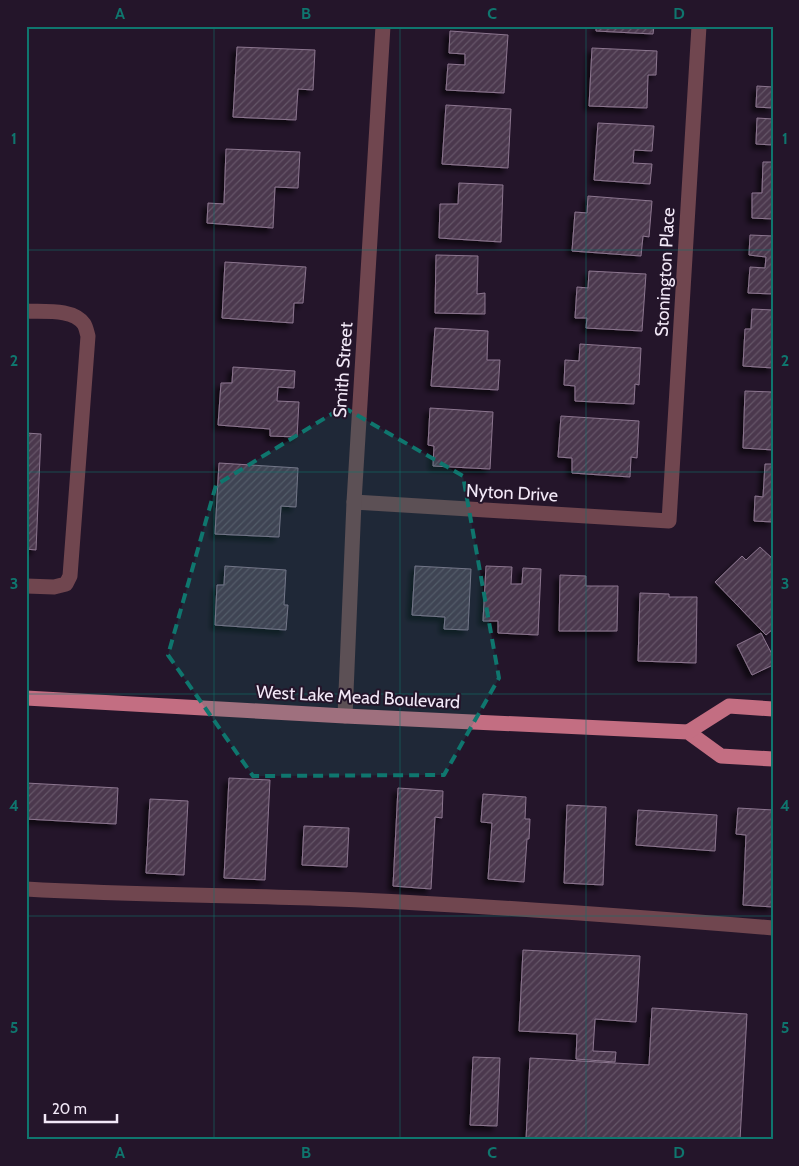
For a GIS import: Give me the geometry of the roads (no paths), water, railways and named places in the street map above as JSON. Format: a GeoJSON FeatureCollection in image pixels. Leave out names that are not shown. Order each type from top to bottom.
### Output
{"type":"FeatureCollection","features":[{"type":"Feature","properties":{"kind":"main road","name":"West Lake Mead Boulevard"},"geometry":{"type":"LineString","coordinates":[[26,698],[345,716],[688,732]]}},
{"type":"Feature","properties":{"kind":"main road"},"geometry":{"type":"LineString","coordinates":[[773,709],[729,706],[688,732],[721,756],[773,759]]}},
{"type":"Feature","properties":{"kind":"street","name":"Smith Street"},"geometry":{"type":"LineString","coordinates":[[345,716],[354,502],[383,26]]}},
{"type":"Feature","properties":{"kind":"street","name":"Stonington Place"},"geometry":{"type":"LineString","coordinates":[[669,521],[698,26]]}},
{"type":"Feature","properties":{"kind":"street"},"geometry":{"type":"LineString","coordinates":[[26,311],[60,312],[74,316],[85,325],[88,336],[70,576],[66,584],[54,587],[26,586]]}},
{"type":"Feature","properties":{"kind":"street","name":"Nyton Drive"},"geometry":{"type":"LineString","coordinates":[[354,502],[669,521]]}},
{"type":"Feature","properties":{"kind":"street"},"geometry":{"type":"LineString","coordinates":[[26,889],[107,894],[336,899],[634,917],[773,928]]}}]}
